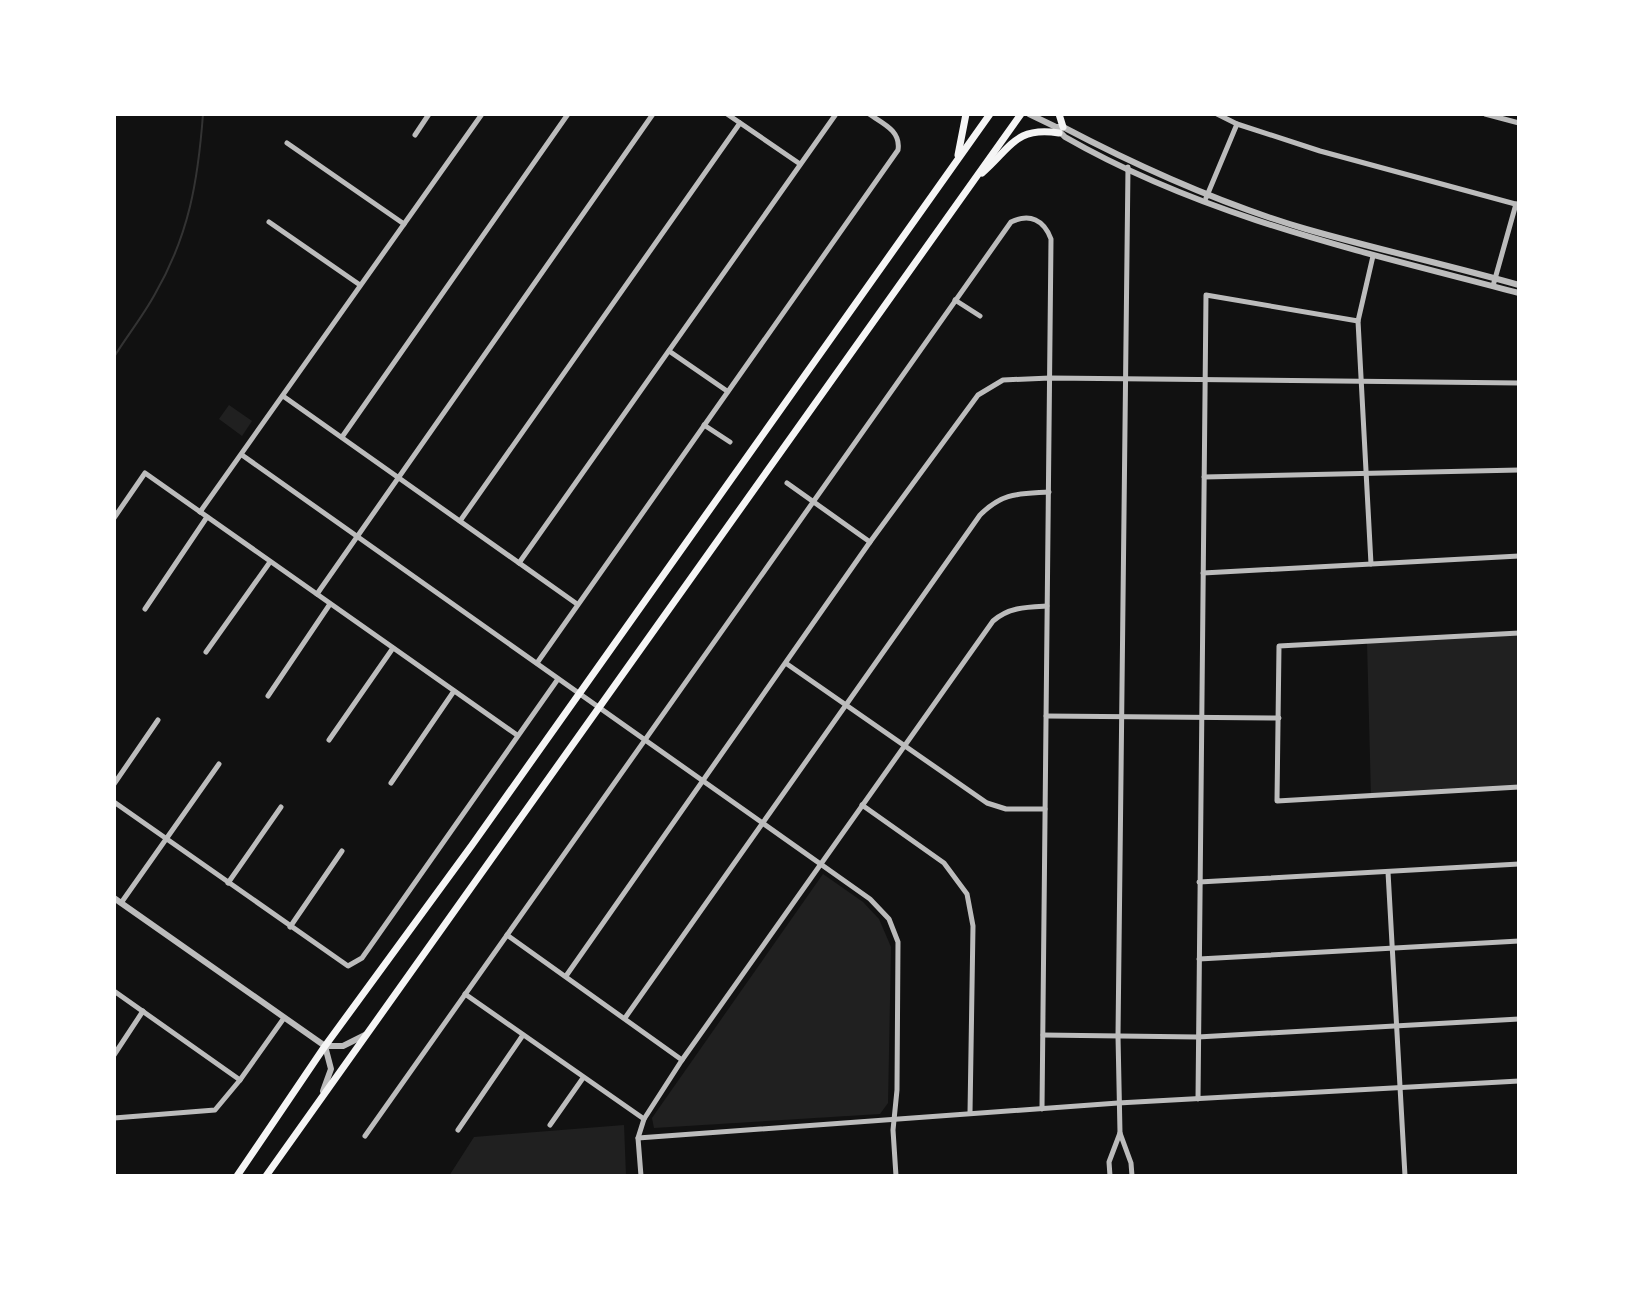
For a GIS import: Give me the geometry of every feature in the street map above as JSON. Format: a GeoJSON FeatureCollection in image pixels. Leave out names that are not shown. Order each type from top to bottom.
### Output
{"type":"FeatureCollection","features":[{"type":"Feature","properties":{"kind":"main road"},"geometry":{"type":"LineString","coordinates":[[958,158],[966,114]]}},
{"type":"Feature","properties":{"kind":"main road"},"geometry":{"type":"LineString","coordinates":[[237,1176],[325,1046],[472,845],[990,114]]}},
{"type":"Feature","properties":{"kind":"main road"},"geometry":{"type":"LineString","coordinates":[[266,1176],[1021,114]]}},
{"type":"Feature","properties":{"kind":"main road"},"geometry":{"type":"LineString","coordinates":[[974,179],[1024,134],[1060,129],[1059,114]]}},
{"type":"Feature","properties":{"kind":"street"},"geometry":{"type":"LineString","coordinates":[[415,135],[429,114]]}},
{"type":"Feature","properties":{"kind":"street"},"geometry":{"type":"LineString","coordinates":[[200,512],[482,114]]}},
{"type":"Feature","properties":{"kind":"street"},"geometry":{"type":"LineString","coordinates":[[342,437],[568,114]]}},
{"type":"Feature","properties":{"kind":"street"},"geometry":{"type":"LineString","coordinates":[[317,594],[653,114]]}},
{"type":"Feature","properties":{"kind":"street"},"geometry":{"type":"LineString","coordinates":[[727,114],[800,164]]}},
{"type":"Feature","properties":{"kind":"street"},"geometry":{"type":"LineString","coordinates":[[519,563],[836,114]]}},
{"type":"Feature","properties":{"kind":"street"},"geometry":{"type":"LineString","coordinates":[[537,663],[898,150],[898,136],[869,114]]}},
{"type":"Feature","properties":{"kind":"street"},"geometry":{"type":"LineString","coordinates":[[1029,114],[1207,195],[1305,229],[1519,285]]}},
{"type":"Feature","properties":{"kind":"street"},"geometry":{"type":"LineString","coordinates":[[1217,114],[1237,124],[1320,151],[1518,205],[1493,286]]}},
{"type":"Feature","properties":{"kind":"street"},"geometry":{"type":"LineString","coordinates":[[1485,114],[1519,123]]}},
{"type":"Feature","properties":{"kind":"street"},"geometry":{"type":"LineString","coordinates":[[460,521],[740,123]]}},
{"type":"Feature","properties":{"kind":"street"},"geometry":{"type":"LineString","coordinates":[[1204,203],[1237,124]]}},
{"type":"Feature","properties":{"kind":"street"},"geometry":{"type":"LineString","coordinates":[[1060,129],[1127,170],[1204,203],[1287,232],[1519,293]]}},
{"type":"Feature","properties":{"kind":"street"},"geometry":{"type":"LineString","coordinates":[[287,143],[404,224]]}},
{"type":"Feature","properties":{"kind":"street"},"geometry":{"type":"LineString","coordinates":[[1129,161],[1118,1103],[1120,1133],[1131,1163],[1132,1176]]}},
{"type":"Feature","properties":{"kind":"street"},"geometry":{"type":"LineString","coordinates":[[365,1136],[1011,222],[1029,217],[1040,221],[1048,229],[1051,239],[1042,1109]]}},
{"type":"Feature","properties":{"kind":"street"},"geometry":{"type":"LineString","coordinates":[[269,222],[360,285]]}},
{"type":"Feature","properties":{"kind":"street"},"geometry":{"type":"LineString","coordinates":[[1371,564],[1358,321],[1373,256]]}},
{"type":"Feature","properties":{"kind":"street"},"geometry":{"type":"LineString","coordinates":[[1198,1099],[1206,295],[1358,321]]}},
{"type":"Feature","properties":{"kind":"street"},"geometry":{"type":"LineString","coordinates":[[955,300],[980,316]]}},
{"type":"Feature","properties":{"kind":"street"},"geometry":{"type":"LineString","coordinates":[[669,351],[727,391]]}},
{"type":"Feature","properties":{"kind":"street"},"geometry":{"type":"LineString","coordinates":[[566,976],[870,542],[978,395],[1003,380],[1050,378],[1519,383]]}},
{"type":"Feature","properties":{"kind":"street"},"geometry":{"type":"LineString","coordinates":[[283,396],[577,604]]}},
{"type":"Feature","properties":{"kind":"street"},"geometry":{"type":"LineString","coordinates":[[704,425],[730,442]]}},
{"type":"Feature","properties":{"kind":"street"},"geometry":{"type":"LineString","coordinates":[[242,455],[822,864],[870,899],[889,919],[898,942],[896,1118],[893,1130],[896,1176]]}},
{"type":"Feature","properties":{"kind":"street"},"geometry":{"type":"LineString","coordinates":[[1204,477],[1519,470]]}},
{"type":"Feature","properties":{"kind":"street"},"geometry":{"type":"LineString","coordinates":[[114,518],[145,473],[517,735]]}},
{"type":"Feature","properties":{"kind":"street"},"geometry":{"type":"LineString","coordinates":[[787,483],[870,542]]}},
{"type":"Feature","properties":{"kind":"street"},"geometry":{"type":"LineString","coordinates":[[625,1018],[980,515],[994,501],[1008,495],[1049,492]]}},
{"type":"Feature","properties":{"kind":"street"},"geometry":{"type":"LineString","coordinates":[[145,609],[207,517]]}},
{"type":"Feature","properties":{"kind":"street"},"geometry":{"type":"LineString","coordinates":[[1203,573],[1519,556]]}},
{"type":"Feature","properties":{"kind":"street"},"geometry":{"type":"LineString","coordinates":[[206,652],[270,561]]}},
{"type":"Feature","properties":{"kind":"street"},"geometry":{"type":"LineString","coordinates":[[268,696],[331,604]]}},
{"type":"Feature","properties":{"kind":"street"},"geometry":{"type":"LineString","coordinates":[[641,1176],[638,1138],[644,1119],[682,1060],[993,621],[1019,607],[1047,606]]}},
{"type":"Feature","properties":{"kind":"street"},"geometry":{"type":"LineString","coordinates":[[1519,633],[1279,646],[1277,801],[1519,787]]}},
{"type":"Feature","properties":{"kind":"street"},"geometry":{"type":"LineString","coordinates":[[329,740],[393,648]]}},
{"type":"Feature","properties":{"kind":"street"},"geometry":{"type":"LineString","coordinates":[[787,664],[987,803],[1006,809],[1045,809]]}},
{"type":"Feature","properties":{"kind":"street"},"geometry":{"type":"LineString","coordinates":[[114,802],[348,966],[362,958],[558,679]]}},
{"type":"Feature","properties":{"kind":"street"},"geometry":{"type":"LineString","coordinates":[[391,783],[454,691]]}},
{"type":"Feature","properties":{"kind":"street"},"geometry":{"type":"LineString","coordinates":[[1046,716],[1279,718]]}},
{"type":"Feature","properties":{"kind":"street"},"geometry":{"type":"LineString","coordinates":[[114,784],[158,720]]}},
{"type":"Feature","properties":{"kind":"street"},"geometry":{"type":"LineString","coordinates":[[121,903],[219,764]]}},
{"type":"Feature","properties":{"kind":"street"},"geometry":{"type":"LineString","coordinates":[[862,805],[944,863],[967,894],[973,926],[970,1113]]}},
{"type":"Feature","properties":{"kind":"street"},"geometry":{"type":"LineString","coordinates":[[228,883],[281,807]]}},
{"type":"Feature","properties":{"kind":"street"},"geometry":{"type":"LineString","coordinates":[[290,927],[342,851]]}},
{"type":"Feature","properties":{"kind":"street"},"geometry":{"type":"LineString","coordinates":[[1199,882],[1519,864]]}},
{"type":"Feature","properties":{"kind":"street"},"geometry":{"type":"LineString","coordinates":[[1388,872],[1405,1176]]}},
{"type":"Feature","properties":{"kind":"street"},"geometry":{"type":"LineString","coordinates":[[114,898],[325,1046],[343,1046],[372,1029]]}},
{"type":"Feature","properties":{"kind":"street"},"geometry":{"type":"LineString","coordinates":[[507,935],[682,1060]]}},
{"type":"Feature","properties":{"kind":"street"},"geometry":{"type":"LineString","coordinates":[[1199,959],[1519,941]]}},
{"type":"Feature","properties":{"kind":"street"},"geometry":{"type":"LineString","coordinates":[[114,991],[240,1080]]}},
{"type":"Feature","properties":{"kind":"street"},"geometry":{"type":"LineString","coordinates":[[465,994],[644,1119]]}},
{"type":"Feature","properties":{"kind":"street"},"geometry":{"type":"LineString","coordinates":[[114,1055],[143,1011]]}},
{"type":"Feature","properties":{"kind":"street"},"geometry":{"type":"LineString","coordinates":[[114,1118],[215,1110],[284,1018]]}},
{"type":"Feature","properties":{"kind":"street"},"geometry":{"type":"LineString","coordinates":[[1043,1035],[1198,1037],[1519,1019]]}},
{"type":"Feature","properties":{"kind":"street"},"geometry":{"type":"LineString","coordinates":[[458,1130],[523,1035]]}},
{"type":"Feature","properties":{"kind":"street"},"geometry":{"type":"LineString","coordinates":[[314,1106],[328,1082],[331,1069],[325,1046]]}},
{"type":"Feature","properties":{"kind":"street"},"geometry":{"type":"LineString","coordinates":[[550,1125],[583,1078]]}},
{"type":"Feature","properties":{"kind":"street"},"geometry":{"type":"LineString","coordinates":[[638,1138],[1118,1103],[1519,1081]]}},
{"type":"Feature","properties":{"kind":"street"},"geometry":{"type":"LineString","coordinates":[[1110,1176],[1109,1162],[1120,1133]]}},
{"type":"Feature","properties":{"kind":"shaded area"},"geometry":{"type":"Polygon","coordinates":[[[229,405],[252,421],[242,436],[219,419],[229,405]]]}},
{"type":"Feature","properties":{"kind":"shaded area"},"geometry":{"type":"Polygon","coordinates":[[[1519,633],[1519,787],[1371,796],[1367,641],[1519,633]]]}},
{"type":"Feature","properties":{"kind":"shaded area"},"geometry":{"type":"Polygon","coordinates":[[[823,874],[863,902],[879,919],[891,947],[888,1103],[880,1114],[654,1128],[652,1118],[823,874]]]}},
{"type":"Feature","properties":{"kind":"shaded area"},"geometry":{"type":"Polygon","coordinates":[[[624,1125],[626,1176],[449,1176],[474,1137],[624,1125]]]}},
{"type":"Feature","properties":{"kind":"waterway"},"geometry":{"type":"LineString","coordinates":[[114,357],[167,272],[184,229],[195,185],[203,114]]}}]}
